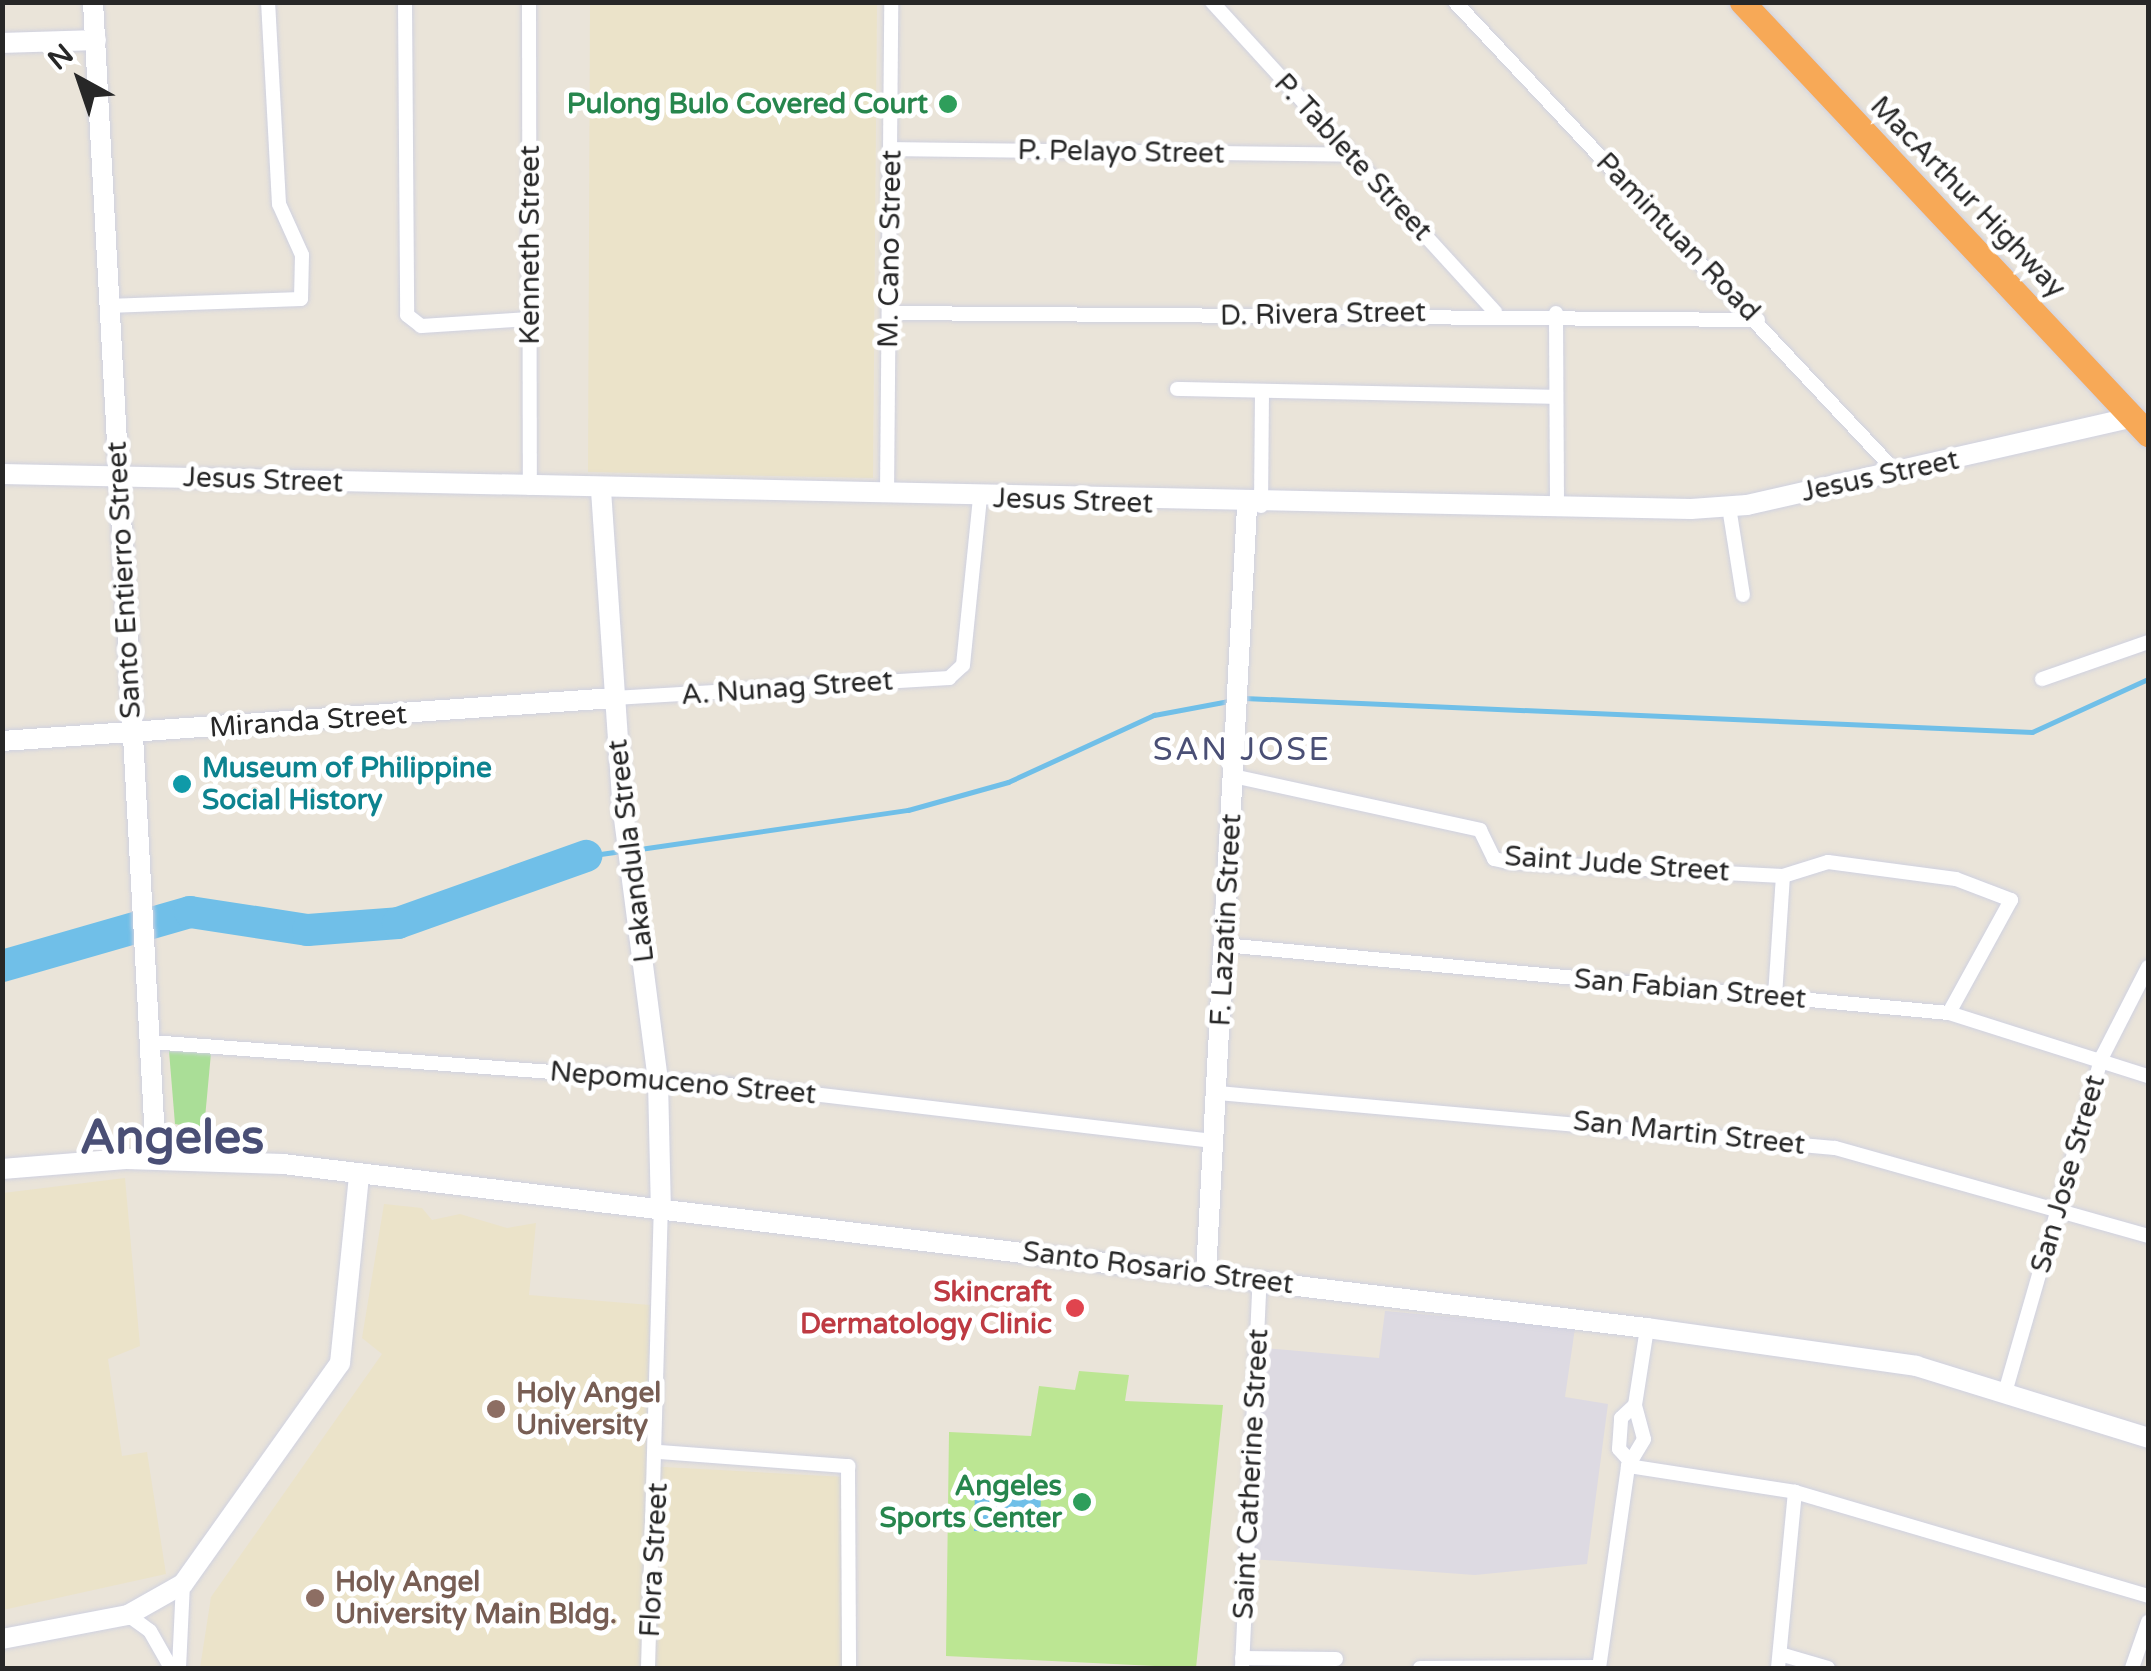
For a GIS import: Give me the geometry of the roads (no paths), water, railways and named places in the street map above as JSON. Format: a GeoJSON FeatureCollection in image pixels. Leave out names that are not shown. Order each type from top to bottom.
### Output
{"type":"FeatureCollection","features":[{"type":"Feature","properties":{"kind":"highway","name":"MacArthur Highway"},"geometry":{"type":"LineString","coordinates":[[1742,2],[2144,421]]}},
{"type":"Feature","properties":{"kind":"main road","name":"Santo Entierro Street"},"geometry":{"type":"LineString","coordinates":[[93,2],[107,306],[120,476],[136,870],[156,1158]]}},
{"type":"Feature","properties":{"kind":"main road"},"geometry":{"type":"LineString","coordinates":[[2,43],[96,40]]}},
{"type":"Feature","properties":{"kind":"main road","name":"Jesus Street"},"geometry":{"type":"LineString","coordinates":[[2,474],[1254,506],[1729,508],[2144,421]]}},
{"type":"Feature","properties":{"kind":"main road","name":"Lakandula Street"},"geometry":{"type":"LineString","coordinates":[[601,490],[623,811],[658,1082],[661,1212]]}},
{"type":"Feature","properties":{"kind":"main road","name":"F. Lazatin Street"},"geometry":{"type":"LineString","coordinates":[[1206,1274],[1238,659],[1254,506]]}},
{"type":"Feature","properties":{"kind":"main road","name":"Miranda Street"},"geometry":{"type":"LineString","coordinates":[[2,741],[614,698]]}},
{"type":"Feature","properties":{"kind":"main road","name":"Santo Rosario Street"},"geometry":{"type":"LineString","coordinates":[[2,1169],[156,1158],[359,1175],[1647,1328],[1916,1366],[2006,1389],[2148,1438]]}},
{"type":"Feature","properties":{"kind":"main road"},"geometry":{"type":"LineString","coordinates":[[2,1639],[128,1616],[184,1584],[340,1364],[359,1175]]}},
{"type":"Feature","properties":{"kind":"street"},"geometry":{"type":"LineString","coordinates":[[107,306],[301,299],[302,254],[279,204],[268,2]]}},
{"type":"Feature","properties":{"kind":"street"},"geometry":{"type":"LineString","coordinates":[[405,2],[407,315],[421,326],[530,319]]}},
{"type":"Feature","properties":{"kind":"street","name":"Kenneth Street"},"geometry":{"type":"LineString","coordinates":[[529,2],[530,488]]}},
{"type":"Feature","properties":{"kind":"street","name":"M. Cano Street"},"geometry":{"type":"LineString","coordinates":[[887,495],[891,2]]}},
{"type":"Feature","properties":{"kind":"street","name":"P. Tablete Street"},"geometry":{"type":"LineString","coordinates":[[1212,2],[1495,312]]}},
{"type":"Feature","properties":{"kind":"street","name":"Pamintuan Road"},"geometry":{"type":"LineString","coordinates":[[1455,2],[1758,320],[1898,474]]}},
{"type":"Feature","properties":{"kind":"street","name":"P. Pelayo Street"},"geometry":{"type":"LineString","coordinates":[[891,149],[1351,155]]}},
{"type":"Feature","properties":{"kind":"street","name":"D. Rivera Street"},"geometry":{"type":"LineString","coordinates":[[889,313],[1495,312],[1758,320]]}},
{"type":"Feature","properties":{"kind":"street"},"geometry":{"type":"LineString","coordinates":[[1556,313],[1557,506]]}},
{"type":"Feature","properties":{"kind":"street"},"geometry":{"type":"LineString","coordinates":[[1177,389],[1555,397]]}},
{"type":"Feature","properties":{"kind":"street"},"geometry":{"type":"LineString","coordinates":[[1254,506],[1262,392]]}},
{"type":"Feature","properties":{"kind":"street","name":"A. Nunag Street"},"geometry":{"type":"LineString","coordinates":[[614,698],[958,672],[980,498]]}},
{"type":"Feature","properties":{"kind":"street"},"geometry":{"type":"LineString","coordinates":[[1729,508],[1743,595]]}},
{"type":"Feature","properties":{"kind":"street"},"geometry":{"type":"LineString","coordinates":[[2042,680],[2148,642]]}},
{"type":"Feature","properties":{"kind":"street","name":"Saint Jude Street"},"geometry":{"type":"LineString","coordinates":[[1233,776],[1480,830],[1494,859],[1508,862],[1783,876]]}},
{"type":"Feature","properties":{"kind":"street"},"geometry":{"type":"LineString","coordinates":[[1775,996],[1783,876],[1816,862],[1922,869],[2011,900],[1949,1013]]}},
{"type":"Feature","properties":{"kind":"street","name":"San Fabian Street"},"geometry":{"type":"LineString","coordinates":[[1224,945],[1949,1013],[2102,1057],[2148,1076]]}},
{"type":"Feature","properties":{"kind":"street","name":"San Jose Street"},"geometry":{"type":"LineString","coordinates":[[2006,1389],[2102,1057],[2148,967]]}},
{"type":"Feature","properties":{"kind":"street","name":"Nepomuceno Street"},"geometry":{"type":"LineString","coordinates":[[150,1042],[658,1082],[1215,1141]]}},
{"type":"Feature","properties":{"kind":"street","name":"San Martin Street"},"geometry":{"type":"LineString","coordinates":[[1218,1092],[1835,1148],[2148,1236]]}},
{"type":"Feature","properties":{"kind":"street","name":"Flora Street"},"geometry":{"type":"LineString","coordinates":[[648,1668],[660,1452],[661,1212]]}},
{"type":"Feature","properties":{"kind":"street","name":"Saint Catherine Street"},"geometry":{"type":"LineString","coordinates":[[1242,1663],[1260,1280]]}},
{"type":"Feature","properties":{"kind":"street"},"geometry":{"type":"LineString","coordinates":[[1420,1668],[1599,1668],[1629,1464],[1644,1439],[1635,1405],[1647,1328]]}},
{"type":"Feature","properties":{"kind":"street"},"geometry":{"type":"LineString","coordinates":[[1635,1405],[1621,1418],[1619,1450],[1629,1464],[1795,1492],[2148,1596]]}},
{"type":"Feature","properties":{"kind":"street"},"geometry":{"type":"LineString","coordinates":[[660,1452],[848,1466],[849,1668]]}},
{"type":"Feature","properties":{"kind":"street"},"geometry":{"type":"LineString","coordinates":[[1795,1492],[1779,1661],[1828,1668]]}},
{"type":"Feature","properties":{"kind":"street"},"geometry":{"type":"LineString","coordinates":[[179,1668],[184,1584]]}},
{"type":"Feature","properties":{"kind":"street"},"geometry":{"type":"LineString","coordinates":[[128,1616],[150,1631],[171,1668]]}},
{"type":"Feature","properties":{"kind":"street"},"geometry":{"type":"LineString","coordinates":[[2132,1668],[2148,1622]]}},
{"type":"Feature","properties":{"kind":"street"},"geometry":{"type":"LineString","coordinates":[[1242,1663],[1336,1659]]}},
{"type":"Feature","properties":{"kind":"water"},"geometry":{"type":"Polygon","coordinates":[[[975,1489],[1041,1490],[1040,1532],[974,1531],[975,1489]]]}},
{"type":"Feature","properties":{"kind":"waterway"},"geometry":{"type":"LineString","coordinates":[[1244,698],[2032,732],[2148,679]]}},
{"type":"Feature","properties":{"kind":"waterway"},"geometry":{"type":"LineString","coordinates":[[633,850],[908,810],[1008,782],[1154,715],[1229,701]]}},
{"type":"Feature","properties":{"kind":"waterway"},"geometry":{"type":"LineString","coordinates":[[586,856],[622,851]]}},
{"type":"Feature","properties":{"kind":"waterway"},"geometry":{"type":"LineString","coordinates":[[2,966],[190,912],[308,930],[398,923],[586,856]]}},
{"type":"Feature","properties":{"kind":"place","name":"Pulong Bulo Covered Court"},"geometry":{"type":"Point","coordinates":[948,104]}},
{"type":"Feature","properties":{"kind":"place","name":"Museum of Philippine Social History"},"geometry":{"type":"Point","coordinates":[182,784]}},
{"type":"Feature","properties":{"kind":"place","name":"Skincraft Dermatology Clinic"},"geometry":{"type":"Point","coordinates":[1075,1308]}},
{"type":"Feature","properties":{"kind":"place","name":"Holy Angel University"},"geometry":{"type":"Point","coordinates":[496,1409]}},
{"type":"Feature","properties":{"kind":"place","name":"Angeles Sports Center"},"geometry":{"type":"Point","coordinates":[1082,1502]}},
{"type":"Feature","properties":{"kind":"place","name":"Holy Angel University Main Bldg."},"geometry":{"type":"Point","coordinates":[315,1598]}},
{"type":"Feature","properties":{"kind":"district","name":"SAN JOSE"},"geometry":{"type":"Point","coordinates":[1242,750]}},
{"type":"Feature","properties":{"kind":"district","name":"Angeles"},"geometry":{"type":"Point","coordinates":[172,1139]}}]}
